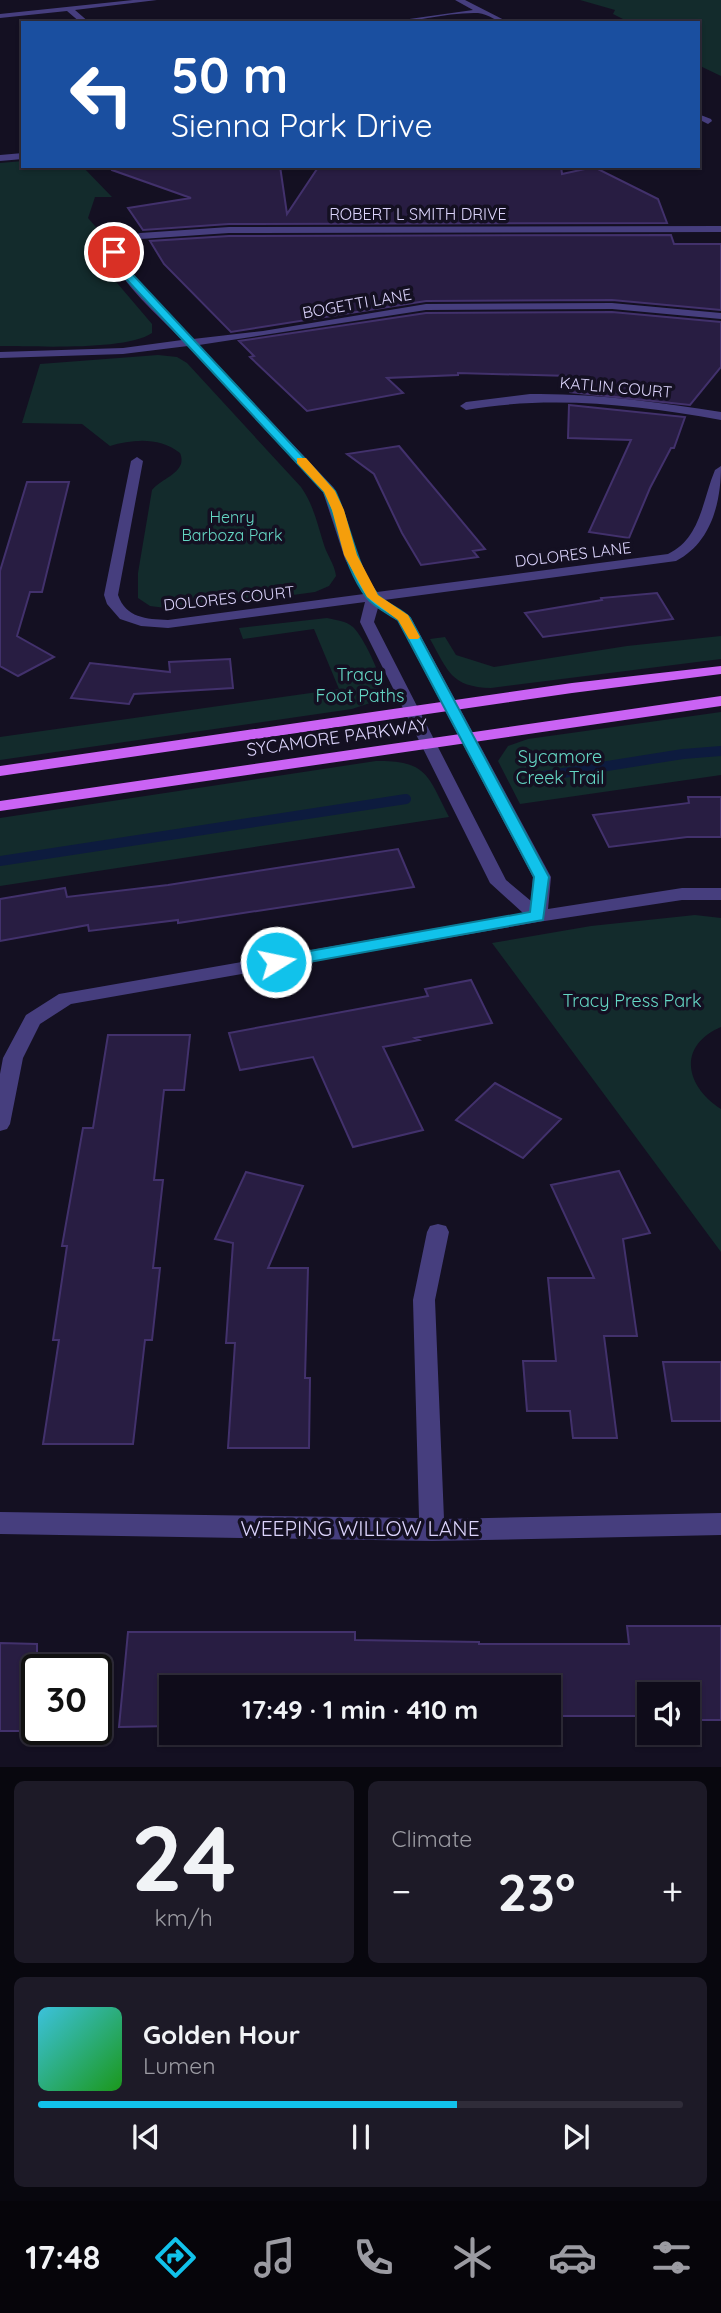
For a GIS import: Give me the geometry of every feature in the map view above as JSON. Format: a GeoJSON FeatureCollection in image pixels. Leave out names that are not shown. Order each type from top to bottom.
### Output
{"type":"FeatureCollection","features":[{"type":"Feature","properties":{"kind":"main road","name":"SYCAMORE PARKWAY"},"geometry":{"type":"LineString","coordinates":[[0,771],[628,680],[721,670]]}},
{"type":"Feature","properties":{"kind":"main road","name":"SYCAMORE PARKWAY"},"geometry":{"type":"LineString","coordinates":[[0,806],[721,701]]}},
{"type":"Feature","properties":{"kind":"street"},"geometry":{"type":"LineString","coordinates":[[0,16],[153,0]]}},
{"type":"Feature","properties":{"kind":"street"},"geometry":{"type":"LineString","coordinates":[[459,0],[502,21]]}},
{"type":"Feature","properties":{"kind":"street"},"geometry":{"type":"LineString","coordinates":[[69,9],[84,21]]}},
{"type":"Feature","properties":{"kind":"street"},"geometry":{"type":"LineString","coordinates":[[400,21],[480,10]]}},
{"type":"Feature","properties":{"kind":"street"},"geometry":{"type":"LineString","coordinates":[[700,117],[708,121]]}},
{"type":"Feature","properties":{"kind":"street"},"geometry":{"type":"LineString","coordinates":[[0,158],[21,156]]}},
{"type":"Feature","properties":{"kind":"street","name":"ROBERT L SMITH DRIVE"},"geometry":{"type":"LineString","coordinates":[[191,343],[130,278],[116,258],[114,252],[118,245],[140,236],[229,230],[721,229]]}},
{"type":"Feature","properties":{"kind":"street","name":"BOGETTI LANE"},"geometry":{"type":"LineString","coordinates":[[0,355],[86,354],[191,343],[426,307],[612,306],[721,316]]}},
{"type":"Feature","properties":{"kind":"street"},"geometry":{"type":"LineString","coordinates":[[191,343],[329,491],[338,510],[350,555],[373,597],[404,618],[541,877],[538,916]]}},
{"type":"Feature","properties":{"kind":"street","name":"KATLIN COURT"},"geometry":{"type":"LineString","coordinates":[[466,407],[498,400],[579,397],[627,401],[721,416]]}},
{"type":"Feature","properties":{"kind":"street","name":"DOLORES COURT"},"geometry":{"type":"LineString","coordinates":[[137,461],[111,595],[114,607],[126,617],[144,623],[168,624],[373,597]]}},
{"type":"Feature","properties":{"kind":"street","name":"DOLORES LANE"},"geometry":{"type":"LineString","coordinates":[[373,597],[650,561],[685,553],[699,537],[721,470]]}},
{"type":"Feature","properties":{"kind":"street"},"geometry":{"type":"LineString","coordinates":[[373,597],[367,622],[499,883],[538,916]]}},
{"type":"Feature","properties":{"kind":"street"},"geometry":{"type":"LineString","coordinates":[[0,1124],[13,1058],[33,1020],[66,999],[538,916],[682,894],[721,894]]}},
{"type":"Feature","properties":{"kind":"street"},"geometry":{"type":"LineString","coordinates":[[432,1530],[424,1300],[438,1232]]}},
{"type":"Feature","properties":{"kind":"street","name":"WEEPING WILLOW LANE"},"geometry":{"type":"LineString","coordinates":[[0,1523],[432,1530],[721,1524]]}},
{"type":"Feature","properties":{"kind":"green space"},"geometry":{"type":"Polygon","coordinates":[[[580,0],[721,0],[721,76],[700,66],[700,21],[627,21],[613,14],[615,10],[580,0]]]}},
{"type":"Feature","properties":{"kind":"green space"},"geometry":{"type":"Polygon","coordinates":[[[21,161],[21,168],[84,168],[112,197],[95,197],[88,218],[102,234],[92,241],[89,250],[152,324],[152,333],[122,343],[101,345],[0,346],[0,163],[21,161]]]}},
{"type":"Feature","properties":{"kind":"green space","name":"Henry Barboza Park"},"geometry":{"type":"Polygon","coordinates":[[[158,355],[177,357],[187,363],[301,487],[333,564],[336,576],[329,586],[315,592],[182,610],[150,606],[138,598],[138,573],[152,490],[178,470],[182,460],[180,453],[164,444],[146,441],[110,446],[82,424],[22,423],[40,364],[158,355]]]}},
{"type":"Feature","properties":{"kind":"green space","name":"Tracy Foot Paths"},"geometry":{"type":"Polygon","coordinates":[[[327,618],[353,627],[367,649],[382,687],[382,693],[373,702],[352,709],[0,760],[0,737],[339,689],[314,629],[243,639],[239,628],[327,618]]]}},
{"type":"Feature","properties":{"kind":"green space","name":"Tracy Foot Paths"},"geometry":{"type":"Polygon","coordinates":[[[721,636],[721,659],[491,688],[467,684],[452,675],[430,639],[445,637],[456,655],[494,667],[627,646],[721,636]]]}},
{"type":"Feature","properties":{"kind":"green space","name":"Sycamore Creek Trail"},"geometry":{"type":"Polygon","coordinates":[[[721,712],[721,775],[520,804],[498,761],[508,746],[528,739],[721,712]]]}},
{"type":"Feature","properties":{"kind":"green space"},"geometry":{"type":"Polygon","coordinates":[[[376,761],[406,764],[424,773],[449,817],[0,886],[0,818],[376,761]]]}},
{"type":"Feature","properties":{"kind":"green space","name":"Tracy Press Park"},"geometry":{"type":"Polygon","coordinates":[[[695,915],[721,918],[721,1027],[697,1045],[691,1066],[700,1089],[721,1109],[721,1252],[492,943],[591,926],[695,915]]]}},
{"type":"Feature","properties":{"kind":"building"},"geometry":{"type":"Polygon","coordinates":[[[280,168],[287,214],[318,168],[561,168],[562,174],[596,168],[658,199],[667,223],[229,224],[143,230],[128,208],[191,198],[112,170],[280,168]]]}},
{"type":"Feature","properties":{"kind":"building"},"geometry":{"type":"Polygon","coordinates":[[[671,235],[674,244],[721,244],[721,310],[612,300],[426,301],[231,332],[164,264],[150,241],[229,236],[671,235]]]}},
{"type":"Feature","properties":{"kind":"building"},"geometry":{"type":"Polygon","coordinates":[[[612,312],[721,322],[721,367],[690,405],[570,392],[570,376],[458,373],[387,378],[403,393],[307,411],[250,357],[254,356],[239,341],[426,313],[612,312]]]}},
{"type":"Feature","properties":{"kind":"building"},"geometry":{"type":"Polygon","coordinates":[[[569,405],[685,417],[674,448],[671,448],[650,488],[629,538],[589,532],[631,440],[568,438],[569,405]]]}},
{"type":"Feature","properties":{"kind":"building"},"geometry":{"type":"Polygon","coordinates":[[[399,446],[485,549],[473,551],[478,557],[421,565],[402,533],[374,474],[347,454],[399,446]]]}},
{"type":"Feature","properties":{"kind":"building"},"geometry":{"type":"Polygon","coordinates":[[[27,482],[69,482],[42,592],[30,592],[17,636],[54,657],[18,676],[0,666],[0,571],[27,482]]]}},
{"type":"Feature","properties":{"kind":"building"},"geometry":{"type":"Polygon","coordinates":[[[657,593],[673,619],[543,637],[525,613],[602,600],[601,598],[657,593]]]}},
{"type":"Feature","properties":{"kind":"building"},"geometry":{"type":"Polygon","coordinates":[[[230,659],[233,688],[134,694],[129,704],[71,698],[90,663],[170,672],[169,662],[230,659]]]}},
{"type":"Feature","properties":{"kind":"building"},"geometry":{"type":"Polygon","coordinates":[[[688,797],[721,797],[721,837],[687,837],[609,847],[593,815],[689,803],[688,797]]]}},
{"type":"Feature","properties":{"kind":"building"},"geometry":{"type":"Polygon","coordinates":[[[398,849],[414,887],[178,923],[178,920],[89,931],[88,925],[0,941],[0,899],[65,888],[67,897],[168,885],[398,849]]]}},
{"type":"Feature","properties":{"kind":"building"},"geometry":{"type":"Polygon","coordinates":[[[471,980],[492,1023],[383,1047],[423,1130],[353,1147],[313,1057],[240,1070],[229,1033],[428,996],[425,989],[471,980]]]}},
{"type":"Feature","properties":{"kind":"building"},"geometry":{"type":"Polygon","coordinates":[[[108,1035],[190,1035],[184,1090],[164,1090],[154,1180],[163,1180],[153,1268],[160,1268],[152,1340],[145,1340],[133,1444],[43,1444],[59,1340],[53,1340],[67,1246],[62,1246],[83,1128],[93,1128],[108,1035]]]}},
{"type":"Feature","properties":{"kind":"building"},"geometry":{"type":"Polygon","coordinates":[[[495,1083],[561,1119],[523,1158],[456,1120],[495,1083]]]}},
{"type":"Feature","properties":{"kind":"building"},"geometry":{"type":"Polygon","coordinates":[[[619,1171],[650,1233],[623,1239],[637,1336],[604,1336],[617,1438],[573,1438],[570,1411],[527,1411],[523,1361],[556,1361],[548,1278],[594,1278],[551,1185],[619,1171]]]}},
{"type":"Feature","properties":{"kind":"building"},"geometry":{"type":"Polygon","coordinates":[[[246,1172],[303,1186],[268,1268],[308,1268],[305,1378],[310,1378],[309,1448],[228,1448],[235,1343],[226,1343],[233,1243],[215,1239],[246,1172]]]}},
{"type":"Feature","properties":{"kind":"building"},"geometry":{"type":"Polygon","coordinates":[[[663,1362],[721,1362],[721,1421],[672,1421],[663,1362]]]}},
{"type":"Feature","properties":{"kind":"building"},"geometry":{"type":"Polygon","coordinates":[[[627,1626],[721,1626],[721,1720],[700,1720],[700,1682],[637,1682],[637,1716],[561,1716],[561,1675],[159,1675],[159,1726],[119,1727],[128,1632],[355,1632],[355,1640],[479,1644],[629,1644],[627,1626]]]}},
{"type":"Feature","properties":{"kind":"building"},"geometry":{"type":"Polygon","coordinates":[[[0,1643],[37,1644],[37,1654],[21,1654],[21,1731],[0,1731],[0,1643]]]}},
{"type":"Feature","properties":{"kind":"waterway"},"geometry":{"type":"LineString","coordinates":[[544,776],[683,754],[721,751]]}},
{"type":"Feature","properties":{"kind":"waterway"},"geometry":{"type":"LineString","coordinates":[[0,861],[406,799]]}},
{"type":"Feature","properties":{"kind":"slow traffic"},"geometry":{"type":"LineString","coordinates":[[301,461],[329,491],[338,510],[350,555],[373,597],[404,618],[413,637]]}},
{"type":"Feature","properties":{"kind":"route"},"geometry":{"type":"LineString","coordinates":[[114,252],[130,278],[329,491],[338,510],[350,555],[373,597],[404,618],[541,877],[538,916],[276,962]]}}]}
